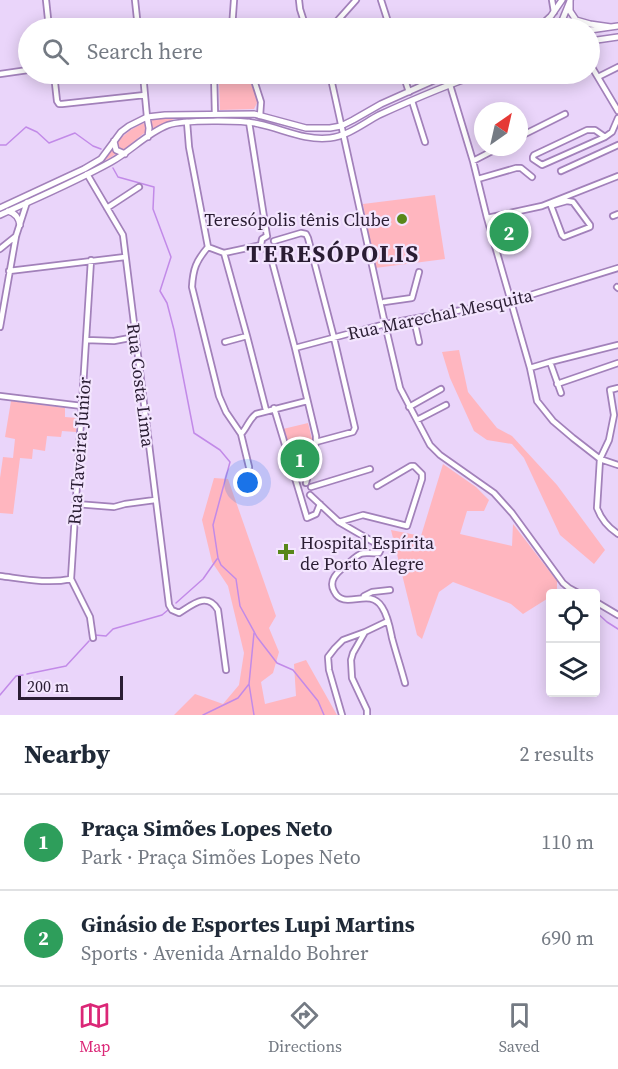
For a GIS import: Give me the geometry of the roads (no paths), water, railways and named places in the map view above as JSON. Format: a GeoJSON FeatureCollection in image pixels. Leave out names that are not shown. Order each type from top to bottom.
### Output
{"type":"FeatureCollection","features":[{"type":"Feature","properties":{"kind":"main road"},"geometry":{"type":"LineString","coordinates":[[548,18],[554,12],[554,4],[562,0]]}},
{"type":"Feature","properties":{"kind":"main road"},"geometry":{"type":"LineString","coordinates":[[563,18],[570,0]]}},
{"type":"Feature","properties":{"kind":"main road"},"geometry":{"type":"LineString","coordinates":[[570,0],[570,10],[575,18]]}},
{"type":"Feature","properties":{"kind":"main road"},"geometry":{"type":"LineString","coordinates":[[600,25],[611,27]]}},
{"type":"Feature","properties":{"kind":"main road"},"geometry":{"type":"LineString","coordinates":[[600,29],[618,26]]}},
{"type":"Feature","properties":{"kind":"main road"},"geometry":{"type":"LineString","coordinates":[[600,40],[618,37]]}},
{"type":"Feature","properties":{"kind":"main road"},"geometry":{"type":"LineString","coordinates":[[0,208],[84,169],[100,159],[121,132],[147,117],[254,114],[306,128],[323,129],[341,126],[426,84]]}},
{"type":"Feature","properties":{"kind":"main road"},"geometry":{"type":"LineString","coordinates":[[0,215],[125,154],[167,125],[188,122],[249,122],[316,139],[332,138],[450,85]]}},
{"type":"Feature","properties":{"kind":"main road"},"geometry":{"type":"LineString","coordinates":[[147,117],[148,137]]}},
{"type":"Feature","properties":{"kind":"main road"},"geometry":{"type":"LineString","coordinates":[[114,141],[116,150],[125,154]]}},
{"type":"Feature","properties":{"kind":"main road"},"geometry":{"type":"LineString","coordinates":[[30,201],[29,198],[38,190]]}},
{"type":"Feature","properties":{"kind":"main road"},"geometry":{"type":"LineString","coordinates":[[8,211],[16,215],[21,222]]}},
{"type":"Feature","properties":{"kind":"street"},"geometry":{"type":"LineString","coordinates":[[46,0],[48,18]]}},
{"type":"Feature","properties":{"kind":"street"},"geometry":{"type":"LineString","coordinates":[[135,0],[137,18]]}},
{"type":"Feature","properties":{"kind":"street"},"geometry":{"type":"LineString","coordinates":[[232,17],[234,0]]}},
{"type":"Feature","properties":{"kind":"street"},"geometry":{"type":"LineString","coordinates":[[299,0],[303,18]]}},
{"type":"Feature","properties":{"kind":"street"},"geometry":{"type":"LineString","coordinates":[[340,18],[356,0]]}},
{"type":"Feature","properties":{"kind":"street"},"geometry":{"type":"LineString","coordinates":[[381,0],[387,18]]}},
{"type":"Feature","properties":{"kind":"street"},"geometry":{"type":"LineString","coordinates":[[600,76],[618,67]]}},
{"type":"Feature","properties":{"kind":"street"},"geometry":{"type":"LineString","coordinates":[[0,74],[18,71]]}},
{"type":"Feature","properties":{"kind":"street"},"geometry":{"type":"LineString","coordinates":[[600,80],[618,111]]}},
{"type":"Feature","properties":{"kind":"street"},"geometry":{"type":"LineString","coordinates":[[55,84],[59,104],[145,95]]}},
{"type":"Feature","properties":{"kind":"street"},"geometry":{"type":"LineString","coordinates":[[144,84],[147,117]]}},
{"type":"Feature","properties":{"kind":"street"},"geometry":{"type":"LineString","coordinates":[[215,84],[215,114]]}},
{"type":"Feature","properties":{"kind":"street"},"geometry":{"type":"LineString","coordinates":[[255,84],[261,102],[260,116]]}},
{"type":"Feature","properties":{"kind":"street"},"geometry":{"type":"LineString","coordinates":[[332,84],[400,388],[430,445],[440,455],[494,493],[525,530],[563,583],[571,589]]}},
{"type":"Feature","properties":{"kind":"street"},"geometry":{"type":"LineString","coordinates":[[406,84],[409,92]]}},
{"type":"Feature","properties":{"kind":"street"},"geometry":{"type":"LineString","coordinates":[[450,85],[473,160],[537,401],[553,421],[573,438],[600,459],[618,465]]}},
{"type":"Feature","properties":{"kind":"street"},"geometry":{"type":"LineString","coordinates":[[412,101],[425,142]]}},
{"type":"Feature","properties":{"kind":"street"},"geometry":{"type":"LineString","coordinates":[[528,132],[565,114]]}},
{"type":"Feature","properties":{"kind":"street"},"geometry":{"type":"LineString","coordinates":[[605,136],[595,130],[587,130],[534,156],[533,159],[542,165],[605,136],[612,132],[618,118]]}},
{"type":"Feature","properties":{"kind":"street"},"geometry":{"type":"LineString","coordinates":[[188,122],[189,147],[208,247]]}},
{"type":"Feature","properties":{"kind":"street"},"geometry":{"type":"LineString","coordinates":[[249,122],[267,236]]}},
{"type":"Feature","properties":{"kind":"street"},"geometry":{"type":"LineString","coordinates":[[561,171],[618,145]]}},
{"type":"Feature","properties":{"kind":"street"},"geometry":{"type":"LineString","coordinates":[[473,160],[481,156]]}},
{"type":"Feature","properties":{"kind":"street"},"geometry":{"type":"LineString","coordinates":[[478,179],[516,168],[522,168],[532,177]]}},
{"type":"Feature","properties":{"kind":"street","name":"Rua Costa Lima"},"geometry":{"type":"LineString","coordinates":[[87,174],[123,235],[169,605],[172,610],[179,613],[196,602],[214,603],[218,610],[226,670]]}},
{"type":"Feature","properties":{"kind":"street"},"geometry":{"type":"LineString","coordinates":[[551,204],[618,176]]}},
{"type":"Feature","properties":{"kind":"street"},"geometry":{"type":"LineString","coordinates":[[106,208],[139,187]]}},
{"type":"Feature","properties":{"kind":"street"},"geometry":{"type":"LineString","coordinates":[[0,327],[16,236],[30,201]]}},
{"type":"Feature","properties":{"kind":"street"},"geometry":{"type":"LineString","coordinates":[[487,218],[551,204],[567,201],[573,202],[590,227],[564,237],[551,204]]}},
{"type":"Feature","properties":{"kind":"street"},"geometry":{"type":"LineString","coordinates":[[274,241],[301,233],[306,234],[308,238],[355,430],[316,442]]}},
{"type":"Feature","properties":{"kind":"street"},"geometry":{"type":"LineString","coordinates":[[0,249],[16,236]]}},
{"type":"Feature","properties":{"kind":"street"},"geometry":{"type":"LineString","coordinates":[[267,236],[274,241]]}},
{"type":"Feature","properties":{"kind":"street"},"geometry":{"type":"LineString","coordinates":[[261,245],[262,239],[267,236]]}},
{"type":"Feature","properties":{"kind":"street"},"geometry":{"type":"LineString","coordinates":[[269,250],[273,248],[274,241]]}},
{"type":"Feature","properties":{"kind":"street"},"geometry":{"type":"LineString","coordinates":[[208,247],[224,253],[261,245]]}},
{"type":"Feature","properties":{"kind":"street"},"geometry":{"type":"LineString","coordinates":[[261,245],[262,248],[269,250]]}},
{"type":"Feature","properties":{"kind":"street"},"geometry":{"type":"LineString","coordinates":[[208,247],[200,256],[193,271],[192,287],[219,396],[226,412],[241,434],[249,467]]}},
{"type":"Feature","properties":{"kind":"street"},"geometry":{"type":"LineString","coordinates":[[269,250],[295,348],[316,442],[306,483]]}},
{"type":"Feature","properties":{"kind":"street"},"geometry":{"type":"LineString","coordinates":[[224,253],[266,410]]}},
{"type":"Feature","properties":{"kind":"street"},"geometry":{"type":"LineString","coordinates":[[9,271],[125,257]]}},
{"type":"Feature","properties":{"kind":"street","name":"Rua Taveira Júnior"},"geometry":{"type":"LineString","coordinates":[[71,579],[91,260]]}},
{"type":"Feature","properties":{"kind":"street","name":"Rua Marechal Mesquita"},"geometry":{"type":"LineString","coordinates":[[295,348],[385,324],[511,302],[618,268]]}},
{"type":"Feature","properties":{"kind":"street"},"geometry":{"type":"LineString","coordinates":[[384,302],[412,297],[419,272]]}},
{"type":"Feature","properties":{"kind":"street"},"geometry":{"type":"LineString","coordinates":[[0,298],[5,294]]}},
{"type":"Feature","properties":{"kind":"street"},"geometry":{"type":"LineString","coordinates":[[415,324],[419,342]]}},
{"type":"Feature","properties":{"kind":"street"},"geometry":{"type":"LineString","coordinates":[[225,342],[247,336]]}},
{"type":"Feature","properties":{"kind":"street"},"geometry":{"type":"LineString","coordinates":[[86,340],[114,341],[135,337]]}},
{"type":"Feature","properties":{"kind":"street"},"geometry":{"type":"LineString","coordinates":[[530,368],[618,345]]}},
{"type":"Feature","properties":{"kind":"street"},"geometry":{"type":"LineString","coordinates":[[550,362],[561,393]]}},
{"type":"Feature","properties":{"kind":"street"},"geometry":{"type":"LineString","coordinates":[[557,384],[618,363]]}},
{"type":"Feature","properties":{"kind":"street"},"geometry":{"type":"LineString","coordinates":[[618,388],[610,390],[614,415],[609,440],[600,459],[597,508],[605,523],[618,534]]}},
{"type":"Feature","properties":{"kind":"street"},"geometry":{"type":"LineString","coordinates":[[409,406],[441,389]]}},
{"type":"Feature","properties":{"kind":"street"},"geometry":{"type":"LineString","coordinates":[[0,396],[82,406]]}},
{"type":"Feature","properties":{"kind":"street"},"geometry":{"type":"LineString","coordinates":[[241,434],[252,417],[266,410],[307,401]]}},
{"type":"Feature","properties":{"kind":"street"},"geometry":{"type":"LineString","coordinates":[[417,420],[446,405]]}},
{"type":"Feature","properties":{"kind":"street"},"geometry":{"type":"LineString","coordinates":[[274,408],[307,518],[316,513],[320,504]]}},
{"type":"Feature","properties":{"kind":"street"},"geometry":{"type":"LineString","coordinates":[[339,522],[363,515],[406,526],[422,474],[411,466],[377,486]]}},
{"type":"Feature","properties":{"kind":"street"},"geometry":{"type":"LineString","coordinates":[[311,487],[370,469]]}},
{"type":"Feature","properties":{"kind":"street"},"geometry":{"type":"LineString","coordinates":[[298,492],[300,485],[306,483]]}},
{"type":"Feature","properties":{"kind":"street"},"geometry":{"type":"LineString","coordinates":[[306,483],[311,487],[310,495]]}},
{"type":"Feature","properties":{"kind":"street"},"geometry":{"type":"LineString","coordinates":[[298,492],[303,496],[310,495]]}},
{"type":"Feature","properties":{"kind":"street"},"geometry":{"type":"LineString","coordinates":[[310,495],[339,522],[382,547],[379,553],[365,552],[357,555],[333,577],[332,588],[341,598],[353,600],[370,598],[381,605],[388,621],[405,683]]}},
{"type":"Feature","properties":{"kind":"street"},"geometry":{"type":"LineString","coordinates":[[76,504],[114,507],[155,500]]}},
{"type":"Feature","properties":{"kind":"street"},"geometry":{"type":"LineString","coordinates":[[0,576],[31,580],[71,579],[90,617],[93,638]]}},
{"type":"Feature","properties":{"kind":"street"},"geometry":{"type":"LineString","coordinates":[[362,598],[372,592],[390,590]]}},
{"type":"Feature","properties":{"kind":"street"},"geometry":{"type":"LineString","coordinates":[[600,604],[618,615]]}},
{"type":"Feature","properties":{"kind":"street"},"geometry":{"type":"LineString","coordinates":[[342,715],[329,670],[328,657],[343,640],[388,621]]}},
{"type":"Feature","properties":{"kind":"street"},"geometry":{"type":"LineString","coordinates":[[366,632],[351,660],[352,678],[367,710],[367,715]]}},
{"type":"Feature","properties":{"kind":"waterway"},"geometry":{"type":"LineString","coordinates":[[0,145],[6,145],[26,127],[37,132],[49,143],[75,133],[101,149]]}},
{"type":"Feature","properties":{"kind":"waterway"},"geometry":{"type":"LineString","coordinates":[[113,168],[118,177],[154,187],[153,209],[171,257],[160,291],[167,303],[174,330],[194,433],[220,450],[230,462],[213,525],[218,558],[221,565],[236,579],[240,606],[257,637],[277,663],[293,670],[318,701],[324,715]]}},
{"type":"Feature","properties":{"kind":"waterway"},"geometry":{"type":"LineString","coordinates":[[176,603],[203,579],[217,559]]}},
{"type":"Feature","properties":{"kind":"waterway"},"geometry":{"type":"LineString","coordinates":[[95,635],[106,636],[113,629],[162,615],[168,610]]}},
{"type":"Feature","properties":{"kind":"waterway"},"geometry":{"type":"LineString","coordinates":[[600,616],[618,629]]}},
{"type":"Feature","properties":{"kind":"waterway"},"geometry":{"type":"LineString","coordinates":[[254,633],[249,684],[254,715]]}},
{"type":"Feature","properties":{"kind":"waterway"},"geometry":{"type":"LineString","coordinates":[[27,674],[66,666],[89,641]]}},
{"type":"Feature","properties":{"kind":"waterway"},"geometry":{"type":"LineString","coordinates":[[0,695],[16,676],[23,675]]}},
{"type":"Feature","properties":{"kind":"waterway"},"geometry":{"type":"LineString","coordinates":[[203,715],[238,698],[249,684]]}},
{"type":"Feature","properties":{"kind":"place","name":"Teresópolis tênis Clube"},"geometry":{"type":"Point","coordinates":[402,219]}},
{"type":"Feature","properties":{"kind":"place","name":"Ginásio de Esportes Lupi Martins"},"geometry":{"type":"Point","coordinates":[509,232]}},
{"type":"Feature","properties":{"kind":"place","name":"Praça Simões Lopes Neto"},"geometry":{"type":"Point","coordinates":[300,459]}},
{"type":"Feature","properties":{"kind":"place","name":"Hospital Espírita de Porto Alegre"},"geometry":{"type":"Point","coordinates":[286,552]}},
{"type":"Feature","properties":{"kind":"district","name":"TERESÓPOLIS"},"geometry":{"type":"Point","coordinates":[333,253]}}]}
